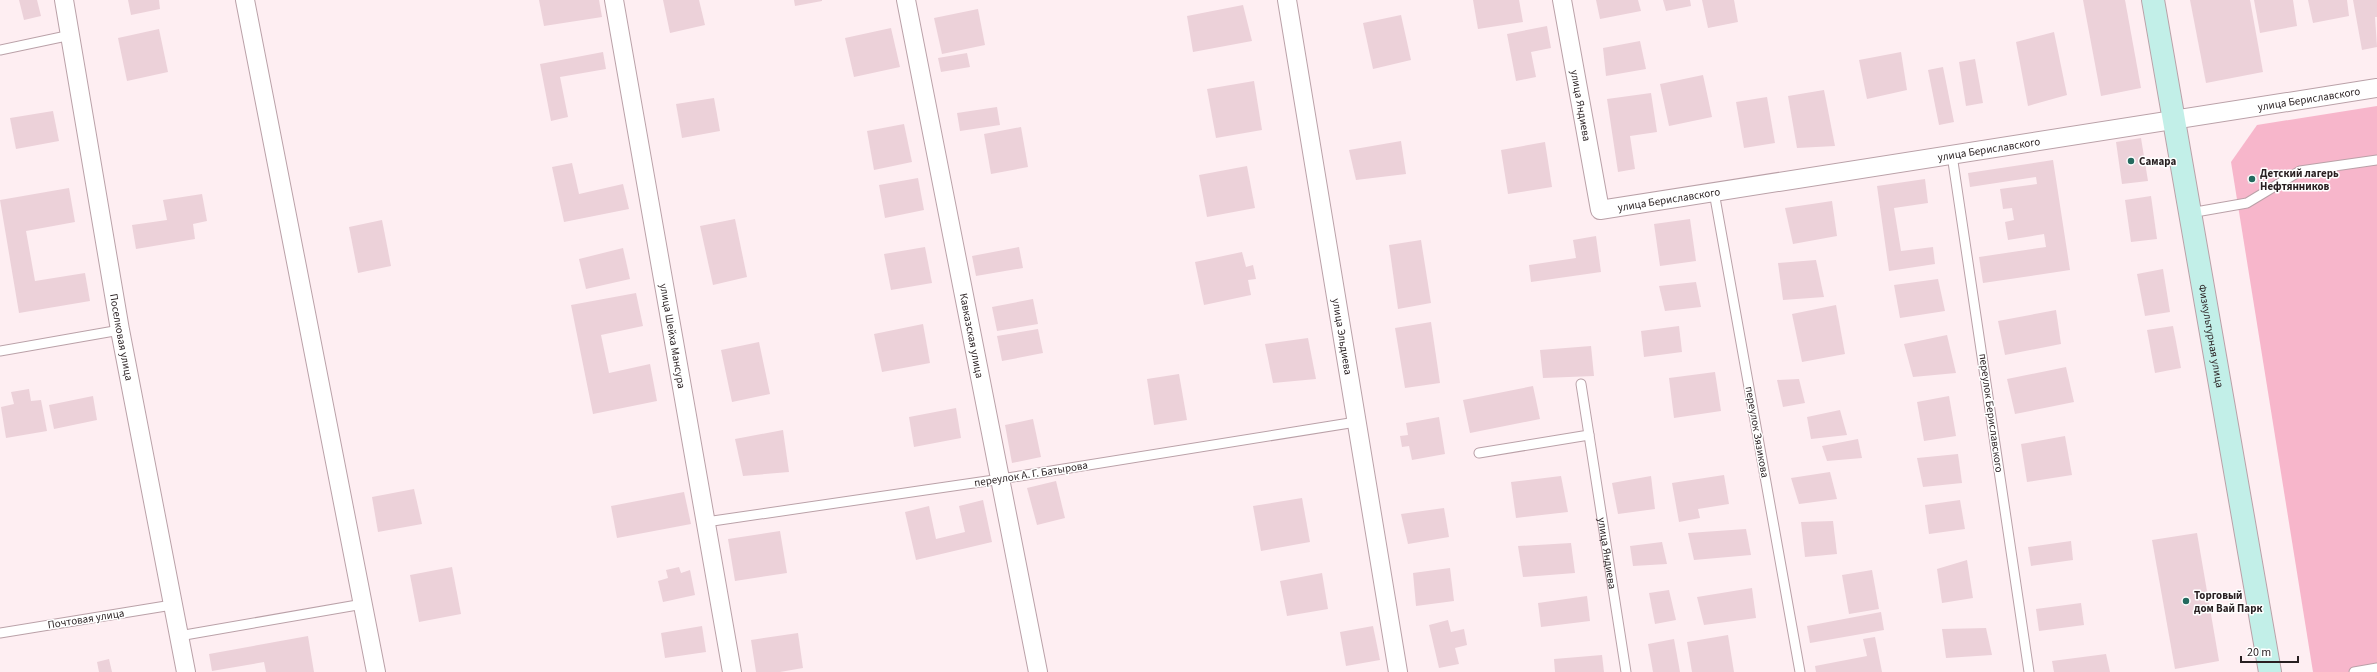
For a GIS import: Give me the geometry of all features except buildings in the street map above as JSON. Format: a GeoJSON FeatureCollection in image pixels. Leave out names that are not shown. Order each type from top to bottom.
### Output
{"type":"FeatureCollection","features":[{"type":"Feature","properties":{"kind":"main road","name":"Физкультурная улица"},"geometry":{"type":"LineString","coordinates":[[2153,0],[2270,672]]}},
{"type":"Feature","properties":{"kind":"street","name":"Поселковая улица"},"geometry":{"type":"LineString","coordinates":[[64,0],[120,330],[186,672]]}},
{"type":"Feature","properties":{"kind":"street"},"geometry":{"type":"LineString","coordinates":[[245,0],[376,672]]}},
{"type":"Feature","properties":{"kind":"street","name":"улица Шейха Мансура"},"geometry":{"type":"LineString","coordinates":[[614,0],[732,672]]}},
{"type":"Feature","properties":{"kind":"street","name":"Кавказская улица"},"geometry":{"type":"LineString","coordinates":[[906,0],[1038,672]]}},
{"type":"Feature","properties":{"kind":"street","name":"улица Эльдиева"},"geometry":{"type":"LineString","coordinates":[[1287,0],[1398,672]]}},
{"type":"Feature","properties":{"kind":"street","name":"улица Яндиева"},"geometry":{"type":"LineString","coordinates":[[1562,0],[1600,210]]}},
{"type":"Feature","properties":{"kind":"street","name":"улица Бериславского"},"geometry":{"type":"LineString","coordinates":[[1600,210],[2377,88]]}},
{"type":"Feature","properties":{"kind":"lane"},"geometry":{"type":"LineString","coordinates":[[0,50],[71,35]]}},
{"type":"Feature","properties":{"kind":"lane","name":"переулок Бериславского"},"geometry":{"type":"LineString","coordinates":[[1952,155],[2029,672]]}},
{"type":"Feature","properties":{"kind":"lane"},"geometry":{"type":"LineString","coordinates":[[2190,213],[2247,203],[2300,171],[2377,160]]}},
{"type":"Feature","properties":{"kind":"lane","name":"переулок Зязикова"},"geometry":{"type":"LineString","coordinates":[[1714,192],[1800,672]]}},
{"type":"Feature","properties":{"kind":"lane"},"geometry":{"type":"LineString","coordinates":[[0,351],[120,330]]}},
{"type":"Feature","properties":{"kind":"lane","name":"улица Яндиева"},"geometry":{"type":"LineString","coordinates":[[1581,384],[1626,672]]}},
{"type":"Feature","properties":{"kind":"lane","name":"переулок А. Г. Батырова"},"geometry":{"type":"LineString","coordinates":[[706,522],[1001,479],[1356,422]]}},
{"type":"Feature","properties":{"kind":"lane"},"geometry":{"type":"LineString","coordinates":[[1479,453],[1589,435]]}},
{"type":"Feature","properties":{"kind":"lane"},"geometry":{"type":"LineString","coordinates":[[179,636],[363,604]]}},
{"type":"Feature","properties":{"kind":"lane","name":"Почтовая улица"},"geometry":{"type":"LineString","coordinates":[[0,633],[172,605]]}},
{"type":"Feature","properties":{"kind":"lane"},"geometry":{"type":"LineString","coordinates":[[2354,672],[2377,668]]}},
{"type":"Feature","properties":{"kind":"shaded area"},"geometry":{"type":"Polygon","coordinates":[[[2377,106],[2377,672],[2313,672],[2231,162],[2257,125],[2377,106]]]}},
{"type":"Feature","properties":{"kind":"place","name":"Самара"},"geometry":{"type":"Point","coordinates":[2131,161]}},
{"type":"Feature","properties":{"kind":"place","name":"Детский лагерь Нефтянников"},"geometry":{"type":"Point","coordinates":[2252,179]}},
{"type":"Feature","properties":{"kind":"place","name":"Торговый дом Вай Парк"},"geometry":{"type":"Point","coordinates":[2186,601]}}]}
